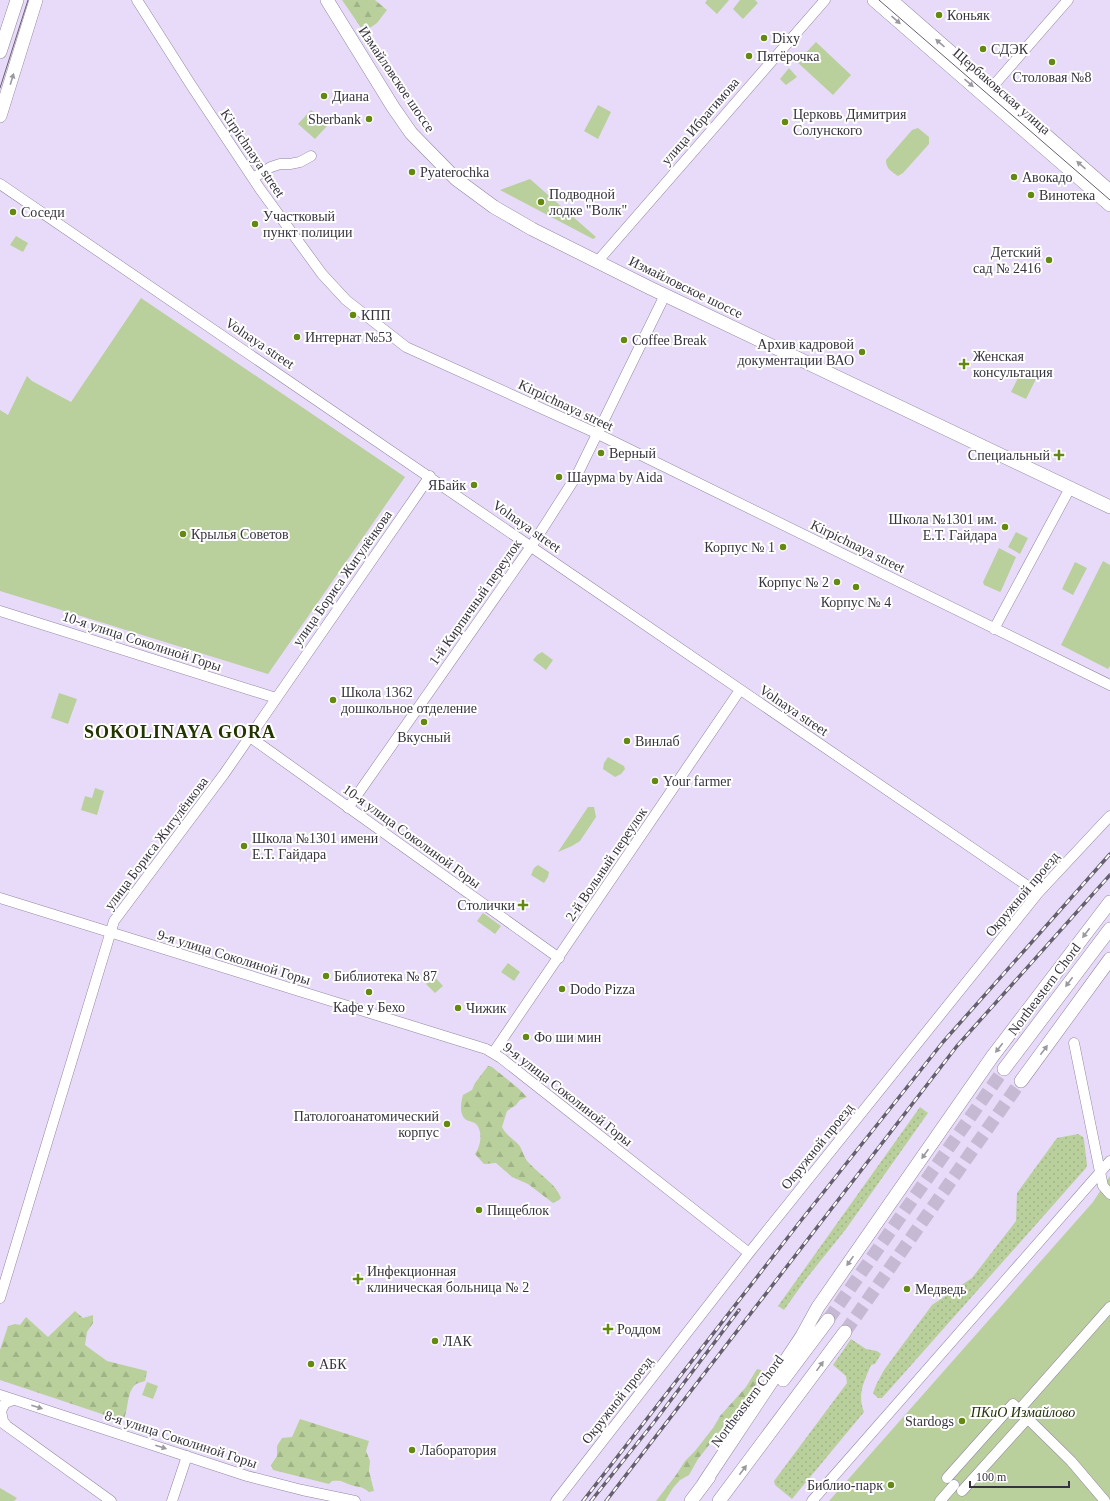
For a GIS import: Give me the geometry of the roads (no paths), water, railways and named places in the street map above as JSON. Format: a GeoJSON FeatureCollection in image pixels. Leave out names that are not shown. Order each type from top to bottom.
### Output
{"type":"FeatureCollection","features":[{"type":"Feature","properties":{"kind":"main road"},"geometry":{"type":"LineString","coordinates":[[0,52],[17,0]]}},
{"type":"Feature","properties":{"kind":"main road"},"geometry":{"type":"LineString","coordinates":[[0,116],[36,0]]}},
{"type":"Feature","properties":{"kind":"main road","name":"Измайловское шоссе"},"geometry":{"type":"LineString","coordinates":[[327,0],[402,120],[420,144],[469,190],[504,213],[597,262],[665,295],[1110,507]]}},
{"type":"Feature","properties":{"kind":"main road","name":"Щербаковская улица"},"geometry":{"type":"LineString","coordinates":[[874,0],[1110,191]]}},
{"type":"Feature","properties":{"kind":"main road","name":"Щербаковская улица"},"geometry":{"type":"LineString","coordinates":[[891,0],[1110,206]]}},
{"type":"Feature","properties":{"kind":"main road"},"geometry":{"type":"LineString","coordinates":[[704,1483],[802,1336],[818,1307],[988,1064],[1110,902]]}},
{"type":"Feature","properties":{"kind":"main road","name":"Northeastern Chord"},"geometry":{"type":"LineString","coordinates":[[1004,1069],[1110,929]]}},
{"type":"Feature","properties":{"kind":"main road"},"geometry":{"type":"LineString","coordinates":[[1021,1081],[1110,959]]}},
{"type":"Feature","properties":{"kind":"main road","name":"Northeastern Chord"},"geometry":{"type":"LineString","coordinates":[[691,1501],[828,1320]]}},
{"type":"Feature","properties":{"kind":"main road"},"geometry":{"type":"LineString","coordinates":[[719,1501],[845,1332]]}},
{"type":"Feature","properties":{"kind":"street","name":"Kirpichnaya street"},"geometry":{"type":"LineString","coordinates":[[137,0],[187,80],[292,235],[335,289],[366,316],[406,347],[596,433],[1110,685]]}},
{"type":"Feature","properties":{"kind":"street","name":"улица Ибрагимова"},"geometry":{"type":"LineString","coordinates":[[597,262],[825,0]]}},
{"type":"Feature","properties":{"kind":"street"},"geometry":{"type":"LineString","coordinates":[[988,92],[1068,0]]}},
{"type":"Feature","properties":{"kind":"street"},"geometry":{"type":"LineString","coordinates":[[253,178],[264,170],[276,166],[300,162],[311,156]]}},
{"type":"Feature","properties":{"kind":"street","name":"Volnaya street"},"geometry":{"type":"LineString","coordinates":[[0,184],[430,476],[1038,893]]}},
{"type":"Feature","properties":{"kind":"street","name":"1-й Кирпичный переулок"},"geometry":{"type":"LineString","coordinates":[[348,808],[531,546],[577,475],[596,433],[665,295]]}},
{"type":"Feature","properties":{"kind":"street","name":"улица Бориса Жигулёнкова"},"geometry":{"type":"LineString","coordinates":[[0,1298],[114,921],[220,780],[430,476]]}},
{"type":"Feature","properties":{"kind":"street"},"geometry":{"type":"LineString","coordinates":[[994,629],[1070,488]]}},
{"type":"Feature","properties":{"kind":"street","name":"10-я улица Соколиной Горы"},"geometry":{"type":"LineString","coordinates":[[0,611],[276,698]]}},
{"type":"Feature","properties":{"kind":"street","name":"2-й Вольный переулок"},"geometry":{"type":"LineString","coordinates":[[493,1053],[740,690]]}},
{"type":"Feature","properties":{"kind":"street","name":"10-я улица Соколиной Горы"},"geometry":{"type":"LineString","coordinates":[[250,736],[348,808],[559,958]]}},
{"type":"Feature","properties":{"kind":"street","name":"Окружной проезд"},"geometry":{"type":"LineString","coordinates":[[556,1501],[749,1253],[1038,893],[1110,816]]}},
{"type":"Feature","properties":{"kind":"street","name":"9-я улица Соколиной Горы"},"geometry":{"type":"LineString","coordinates":[[0,898],[457,1040],[493,1053],[749,1253]]}},
{"type":"Feature","properties":{"kind":"street"},"geometry":{"type":"LineString","coordinates":[[1074,1043],[1100,1172],[1104,1186],[1110,1194]]}},
{"type":"Feature","properties":{"kind":"street"},"geometry":{"type":"LineString","coordinates":[[812,1501],[1110,1161]]}},
{"type":"Feature","properties":{"kind":"street"},"geometry":{"type":"LineString","coordinates":[[1019,1410],[1110,1307]]}},
{"type":"Feature","properties":{"kind":"street","name":"8-я улица Соколиной Горы"},"geometry":{"type":"LineString","coordinates":[[0,1395],[267,1481],[355,1501]]}},
{"type":"Feature","properties":{"kind":"street"},"geometry":{"type":"LineString","coordinates":[[14,1400],[5,1403],[1,1411],[4,1424],[111,1501]]}},
{"type":"Feature","properties":{"kind":"street"},"geometry":{"type":"LineString","coordinates":[[940,1501],[954,1485],[1013,1404],[1071,1461],[1105,1501]]}},
{"type":"Feature","properties":{"kind":"street"},"geometry":{"type":"LineString","coordinates":[[954,1485],[1028,1418]]}},
{"type":"Feature","properties":{"kind":"street"},"geometry":{"type":"LineString","coordinates":[[172,1501],[187,1456]]}},
{"type":"Feature","properties":{"kind":"tunnel"},"geometry":{"type":"LineString","coordinates":[[828,1320],[1004,1069]]}},
{"type":"Feature","properties":{"kind":"tunnel"},"geometry":{"type":"LineString","coordinates":[[845,1332],[1021,1081]]}},
{"type":"Feature","properties":{"kind":"tram line"},"geometry":{"type":"LineString","coordinates":[[0,88],[28,0]]}},
{"type":"Feature","properties":{"kind":"tram line"},"geometry":{"type":"LineString","coordinates":[[879,0],[1110,200]]}},
{"type":"Feature","properties":{"kind":"railway"},"geometry":{"type":"LineString","coordinates":[[583,1501],[799,1223],[943,1042],[1110,854]]}},
{"type":"Feature","properties":{"kind":"railway"},"geometry":{"type":"LineString","coordinates":[[606,1501],[957,1046],[1110,875]]}},
{"type":"Feature","properties":{"kind":"railway"},"geometry":{"type":"LineString","coordinates":[[591,1501],[655,1421],[739,1310]]}},
{"type":"Feature","properties":{"kind":"place","name":"Коньяк"},"geometry":{"type":"Point","coordinates":[939,15]}},
{"type":"Feature","properties":{"kind":"place","name":"Dixy"},"geometry":{"type":"Point","coordinates":[764,38]}},
{"type":"Feature","properties":{"kind":"place","name":"СДЭК"},"geometry":{"type":"Point","coordinates":[983,49]}},
{"type":"Feature","properties":{"kind":"place","name":"Пятёрочка"},"geometry":{"type":"Point","coordinates":[749,56]}},
{"type":"Feature","properties":{"kind":"place","name":"Столовая №8"},"geometry":{"type":"Point","coordinates":[1052,62]}},
{"type":"Feature","properties":{"kind":"place","name":"Диана"},"geometry":{"type":"Point","coordinates":[324,96]}},
{"type":"Feature","properties":{"kind":"place","name":"Sberbank"},"geometry":{"type":"Point","coordinates":[369,119]}},
{"type":"Feature","properties":{"kind":"place","name":"Церковь Димитрия Солунского"},"geometry":{"type":"Point","coordinates":[785,122]}},
{"type":"Feature","properties":{"kind":"place","name":"Pyaterochka"},"geometry":{"type":"Point","coordinates":[412,172]}},
{"type":"Feature","properties":{"kind":"place","name":"Авокадо"},"geometry":{"type":"Point","coordinates":[1014,177]}},
{"type":"Feature","properties":{"kind":"place","name":"Винотека"},"geometry":{"type":"Point","coordinates":[1031,195]}},
{"type":"Feature","properties":{"kind":"place","name":"Подводной лодке \"Волк\""},"geometry":{"type":"Point","coordinates":[541,202]}},
{"type":"Feature","properties":{"kind":"place","name":"Соседи"},"geometry":{"type":"Point","coordinates":[13,212]}},
{"type":"Feature","properties":{"kind":"place","name":"Участковый пункт полиции"},"geometry":{"type":"Point","coordinates":[255,224]}},
{"type":"Feature","properties":{"kind":"place","name":"Детский сад № 2416"},"geometry":{"type":"Point","coordinates":[1049,260]}},
{"type":"Feature","properties":{"kind":"place","name":"КПП"},"geometry":{"type":"Point","coordinates":[353,315]}},
{"type":"Feature","properties":{"kind":"place","name":"Интернат №53"},"geometry":{"type":"Point","coordinates":[297,337]}},
{"type":"Feature","properties":{"kind":"place","name":"Coffee Break"},"geometry":{"type":"Point","coordinates":[624,340]}},
{"type":"Feature","properties":{"kind":"place","name":"Архив кадровой документации ВАО"},"geometry":{"type":"Point","coordinates":[862,352]}},
{"type":"Feature","properties":{"kind":"place","name":"Женская консультация"},"geometry":{"type":"Point","coordinates":[964,364]}},
{"type":"Feature","properties":{"kind":"place","name":"Верный"},"geometry":{"type":"Point","coordinates":[601,453]}},
{"type":"Feature","properties":{"kind":"place","name":"Специальный"},"geometry":{"type":"Point","coordinates":[1059,455]}},
{"type":"Feature","properties":{"kind":"place","name":"Шаурма by Aida"},"geometry":{"type":"Point","coordinates":[559,477]}},
{"type":"Feature","properties":{"kind":"place","name":"ЯБайк"},"geometry":{"type":"Point","coordinates":[474,485]}},
{"type":"Feature","properties":{"kind":"place","name":"Школа №1301 им. Е.Т. Гайдара"},"geometry":{"type":"Point","coordinates":[1005,527]}},
{"type":"Feature","properties":{"kind":"place","name":"Крылья Советов"},"geometry":{"type":"Point","coordinates":[183,534]}},
{"type":"Feature","properties":{"kind":"place","name":"Корпус № 1"},"geometry":{"type":"Point","coordinates":[783,547]}},
{"type":"Feature","properties":{"kind":"place","name":"Корпус № 2"},"geometry":{"type":"Point","coordinates":[837,582]}},
{"type":"Feature","properties":{"kind":"place","name":"Корпус № 4"},"geometry":{"type":"Point","coordinates":[856,587]}},
{"type":"Feature","properties":{"kind":"place","name":"Школа 1362 дошкольное отделение"},"geometry":{"type":"Point","coordinates":[333,700]}},
{"type":"Feature","properties":{"kind":"place","name":"Вкусный"},"geometry":{"type":"Point","coordinates":[424,722]}},
{"type":"Feature","properties":{"kind":"place","name":"Винлаб"},"geometry":{"type":"Point","coordinates":[627,741]}},
{"type":"Feature","properties":{"kind":"place","name":"Your farmer"},"geometry":{"type":"Point","coordinates":[655,781]}},
{"type":"Feature","properties":{"kind":"place","name":"Школа №1301 имени Е.Т. Гайдара"},"geometry":{"type":"Point","coordinates":[244,846]}},
{"type":"Feature","properties":{"kind":"place","name":"Столички"},"geometry":{"type":"Point","coordinates":[523,905]}},
{"type":"Feature","properties":{"kind":"place","name":"Библиотека № 87"},"geometry":{"type":"Point","coordinates":[326,976]}},
{"type":"Feature","properties":{"kind":"place","name":"Dodo Pizza"},"geometry":{"type":"Point","coordinates":[562,989]}},
{"type":"Feature","properties":{"kind":"place","name":"Кафе у Бехо"},"geometry":{"type":"Point","coordinates":[369,992]}},
{"type":"Feature","properties":{"kind":"place","name":"Чижик"},"geometry":{"type":"Point","coordinates":[458,1008]}},
{"type":"Feature","properties":{"kind":"place","name":"Фо ши мин"},"geometry":{"type":"Point","coordinates":[526,1037]}},
{"type":"Feature","properties":{"kind":"place","name":"Патологоанатомический корпус"},"geometry":{"type":"Point","coordinates":[447,1124]}},
{"type":"Feature","properties":{"kind":"place","name":"Пищеблок"},"geometry":{"type":"Point","coordinates":[479,1210]}},
{"type":"Feature","properties":{"kind":"place","name":"Инфекционная клиническая больница № 2"},"geometry":{"type":"Point","coordinates":[358,1279]}},
{"type":"Feature","properties":{"kind":"place","name":"Медведь"},"geometry":{"type":"Point","coordinates":[907,1289]}},
{"type":"Feature","properties":{"kind":"place","name":"Роддом"},"geometry":{"type":"Point","coordinates":[608,1329]}},
{"type":"Feature","properties":{"kind":"place","name":"ЛАК"},"geometry":{"type":"Point","coordinates":[435,1341]}},
{"type":"Feature","properties":{"kind":"place","name":"АБК"},"geometry":{"type":"Point","coordinates":[311,1364]}},
{"type":"Feature","properties":{"kind":"place","name":"Stardogs"},"geometry":{"type":"Point","coordinates":[962,1421]}},
{"type":"Feature","properties":{"kind":"place","name":"Лаборатория"},"geometry":{"type":"Point","coordinates":[412,1450]}},
{"type":"Feature","properties":{"kind":"place","name":"Библио-парк"},"geometry":{"type":"Point","coordinates":[891,1485]}},
{"type":"Feature","properties":{"kind":"district","name":"SOKOLINAYA GORA"},"geometry":{"type":"Point","coordinates":[180,732]}},
{"type":"Feature","properties":{"kind":"park label","name":"ПКиО Измайлово"},"geometry":{"type":"Point","coordinates":[1023,1412]}}]}
